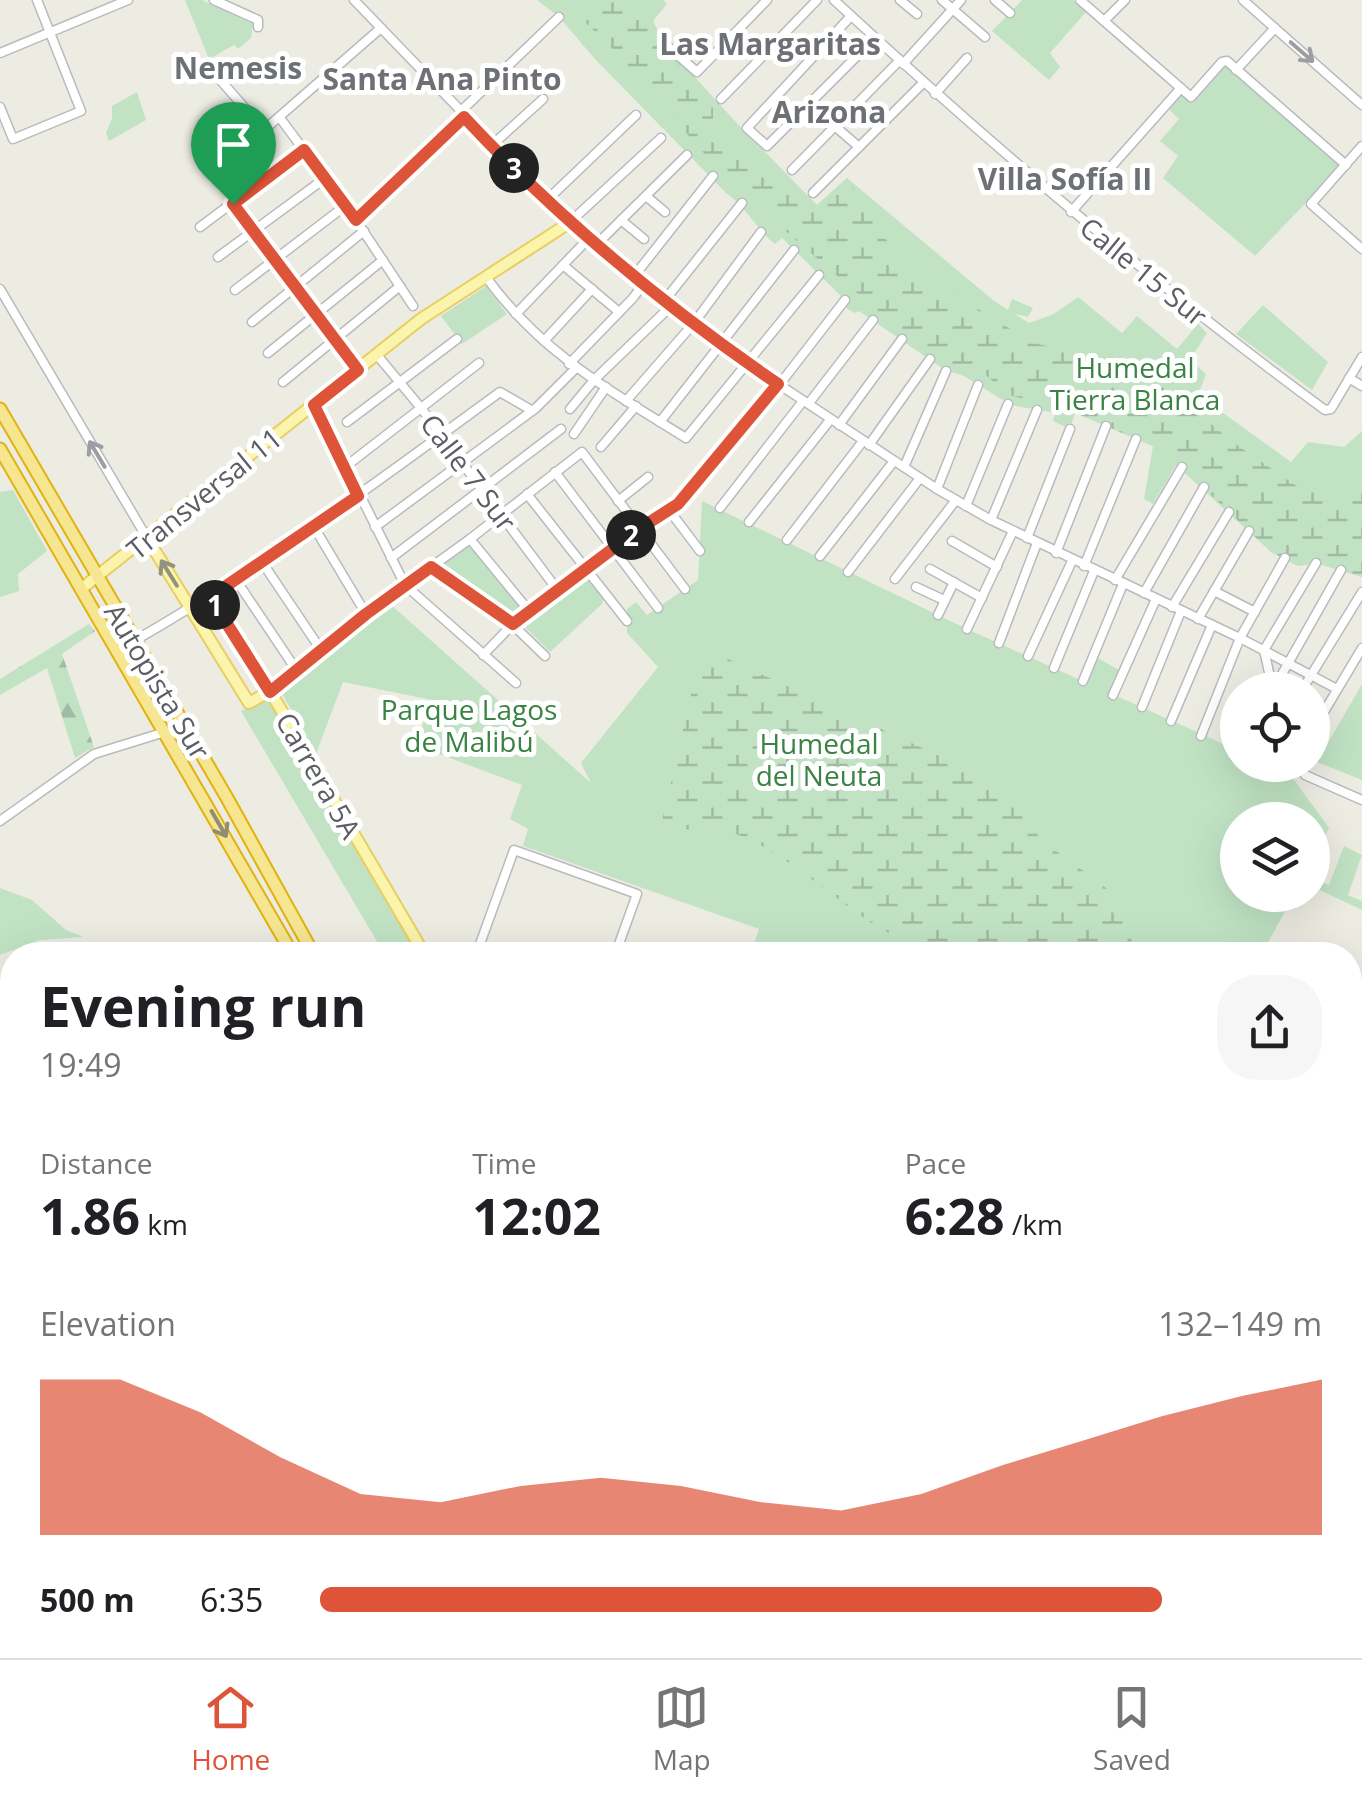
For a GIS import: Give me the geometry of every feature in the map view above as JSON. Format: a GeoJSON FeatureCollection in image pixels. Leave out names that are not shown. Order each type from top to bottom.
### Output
{"type":"FeatureCollection","features":[{"type":"Feature","properties":{"kind":"highway","name":"Autopista Sur"},"geometry":{"type":"LineString","coordinates":[[0,408],[307,942]]}},
{"type":"Feature","properties":{"kind":"highway","name":"Autopista Sur"},"geometry":{"type":"LineString","coordinates":[[0,449],[286,942]]}},
{"type":"Feature","properties":{"kind":"main road","name":"Transversal 11"},"geometry":{"type":"LineString","coordinates":[[81,589],[422,318],[570,223]]}},
{"type":"Feature","properties":{"kind":"main road"},"geometry":{"type":"LineString","coordinates":[[147,538],[249,703],[270,692]]}},
{"type":"Feature","properties":{"kind":"main road","name":"Carrera 5A"},"geometry":{"type":"LineString","coordinates":[[270,692],[417,942]]}},
{"type":"Feature","properties":{"kind":"street"},"geometry":{"type":"LineString","coordinates":[[0,108],[13,140],[81,111],[36,0]]}},
{"type":"Feature","properties":{"kind":"street"},"geometry":{"type":"LineString","coordinates":[[0,53],[128,0]]}},
{"type":"Feature","properties":{"kind":"street"},"geometry":{"type":"LineString","coordinates":[[214,0],[258,20],[258,28]]}},
{"type":"Feature","properties":{"kind":"street"},"geometry":{"type":"LineString","coordinates":[[354,0],[491,146],[570,223],[748,364],[904,468],[991,520],[1306,672]]}},
{"type":"Feature","properties":{"kind":"street"},"geometry":{"type":"LineString","coordinates":[[664,43],[697,72],[766,0]]}},
{"type":"Feature","properties":{"kind":"street"},"geometry":{"type":"LineString","coordinates":[[720,98],[817,0]]}},
{"type":"Feature","properties":{"kind":"street","name":"Calle 15 Sur"},"geometry":{"type":"LineString","coordinates":[[834,0],[935,94],[1194,313],[1328,411],[1349,378]]}},
{"type":"Feature","properties":{"kind":"street"},"geometry":{"type":"LineString","coordinates":[[900,0],[917,14]]}},
{"type":"Feature","properties":{"kind":"street"},"geometry":{"type":"LineString","coordinates":[[942,0],[985,37]]}},
{"type":"Feature","properties":{"kind":"street"},"geometry":{"type":"LineString","coordinates":[[792,170],[960,0]]}},
{"type":"Feature","properties":{"kind":"street"},"geometry":{"type":"LineString","coordinates":[[995,0],[1010,13]]}},
{"type":"Feature","properties":{"kind":"street"},"geometry":{"type":"LineString","coordinates":[[1080,0],[1190,98],[1227,61],[1346,165]]}},
{"type":"Feature","properties":{"kind":"street"},"geometry":{"type":"LineString","coordinates":[[1104,22],[1124,0]]}},
{"type":"Feature","properties":{"kind":"street"},"geometry":{"type":"LineString","coordinates":[[1243,0],[1362,104]]}},
{"type":"Feature","properties":{"kind":"street"},"geometry":{"type":"LineString","coordinates":[[851,16],[747,128],[767,146],[875,38]]}},
{"type":"Feature","properties":{"kind":"street"},"geometry":{"type":"LineString","coordinates":[[356,220],[559,17]]}},
{"type":"Feature","properties":{"kind":"street"},"geometry":{"type":"LineString","coordinates":[[209,67],[264,130],[381,28]]}},
{"type":"Feature","properties":{"kind":"street"},"geometry":{"type":"LineString","coordinates":[[1236,70],[1275,28]]}},
{"type":"Feature","properties":{"kind":"street"},"geometry":{"type":"LineString","coordinates":[[935,94],[967,58]]}},
{"type":"Feature","properties":{"kind":"street"},"geometry":{"type":"LineString","coordinates":[[813,193],[924,83]]}},
{"type":"Feature","properties":{"kind":"street"},"geometry":{"type":"LineString","coordinates":[[1071,212],[1181,88]]}},
{"type":"Feature","properties":{"kind":"street"},"geometry":{"type":"LineString","coordinates":[[491,146],[544,99]]}},
{"type":"Feature","properties":{"kind":"street"},"geometry":{"type":"LineString","coordinates":[[809,104],[859,148]]}},
{"type":"Feature","properties":{"kind":"street"},"geometry":{"type":"LineString","coordinates":[[546,200],[636,115]]}},
{"type":"Feature","properties":{"kind":"street"},"geometry":{"type":"LineString","coordinates":[[280,118],[364,231],[413,306]]}},
{"type":"Feature","properties":{"kind":"street"},"geometry":{"type":"LineString","coordinates":[[570,223],[661,138]]}},
{"type":"Feature","properties":{"kind":"street"},"geometry":{"type":"LineString","coordinates":[[1362,146],[1311,204],[1362,249]]}},
{"type":"Feature","properties":{"kind":"street"},"geometry":{"type":"LineString","coordinates":[[200,227],[304,150]]}},
{"type":"Feature","properties":{"kind":"street"},"geometry":{"type":"LineString","coordinates":[[516,314],[563,265],[621,220],[687,155]]}},
{"type":"Feature","properties":{"kind":"street"},"geometry":{"type":"LineString","coordinates":[[635,276],[713,176]]}},
{"type":"Feature","properties":{"kind":"street"},"geometry":{"type":"LineString","coordinates":[[218,257],[324,179]]}},
{"type":"Feature","properties":{"kind":"street"},"geometry":{"type":"LineString","coordinates":[[646,196],[665,212]]}},
{"type":"Feature","properties":{"kind":"street"},"geometry":{"type":"LineString","coordinates":[[233,204],[358,370]]}},
{"type":"Feature","properties":{"kind":"street"},"geometry":{"type":"LineString","coordinates":[[570,409],[668,303],[742,204]]}},
{"type":"Feature","properties":{"kind":"street"},"geometry":{"type":"LineString","coordinates":[[235,290],[344,206]]}},
{"type":"Feature","properties":{"kind":"street"},"geometry":{"type":"LineString","coordinates":[[621,220],[644,238]]}},
{"type":"Feature","properties":{"kind":"street"},"geometry":{"type":"LineString","coordinates":[[252,322],[364,231]]}},
{"type":"Feature","properties":{"kind":"street"},"geometry":{"type":"LineString","coordinates":[[626,401],[694,323],[761,232]]}},
{"type":"Feature","properties":{"kind":"street"},"geometry":{"type":"LineString","coordinates":[[660,422],[794,250]]}},
{"type":"Feature","properties":{"kind":"street"},"geometry":{"type":"LineString","coordinates":[[268,353],[383,260]]}},
{"type":"Feature","properties":{"kind":"street"},"geometry":{"type":"LineString","coordinates":[[563,265],[619,312]]}},
{"type":"Feature","properties":{"kind":"street"},"geometry":{"type":"LineString","coordinates":[[486,277],[516,314],[572,367],[686,438],[819,276]]}},
{"type":"Feature","properties":{"kind":"street"},"geometry":{"type":"LineString","coordinates":[[376,527],[531,410],[644,283]]}},
{"type":"Feature","properties":{"kind":"street"},"geometry":{"type":"LineString","coordinates":[[283,382],[400,286]]}},
{"type":"Feature","properties":{"kind":"street"},"geometry":{"type":"LineString","coordinates":[[0,289],[147,538]]}},
{"type":"Feature","properties":{"kind":"street"},"geometry":{"type":"LineString","coordinates":[[544,342],[592,289]]}},
{"type":"Feature","properties":{"kind":"street"},"geometry":{"type":"LineString","coordinates":[[483,655],[513,624],[690,492],[845,300]]}},
{"type":"Feature","properties":{"kind":"street"},"geometry":{"type":"LineString","coordinates":[[720,508],[873,320]]}},
{"type":"Feature","properties":{"kind":"street"},"geometry":{"type":"LineString","coordinates":[[347,422],[457,338]]}},
{"type":"Feature","properties":{"kind":"street"},"geometry":{"type":"LineString","coordinates":[[839,426],[902,339]]}},
{"type":"Feature","properties":{"kind":"street","name":"Calle 7 Sur"},"geometry":{"type":"LineString","coordinates":[[376,355],[421,408],[559,592]]}},
{"type":"Feature","properties":{"kind":"street"},"geometry":{"type":"LineString","coordinates":[[1362,357],[1349,378],[1362,386]]}},
{"type":"Feature","properties":{"kind":"street"},"geometry":{"type":"LineString","coordinates":[[787,540],[930,359]]}},
{"type":"Feature","properties":{"kind":"street"},"geometry":{"type":"LineString","coordinates":[[345,467],[479,363]]}},
{"type":"Feature","properties":{"kind":"street"},"geometry":{"type":"LineString","coordinates":[[904,468],[946,371]]}},
{"type":"Feature","properties":{"kind":"street"},"geometry":{"type":"LineString","coordinates":[[937,489],[978,385]]}},
{"type":"Feature","properties":{"kind":"street"},"geometry":{"type":"LineString","coordinates":[[574,434],[606,387]]}},
{"type":"Feature","properties":{"kind":"street"},"geometry":{"type":"LineString","coordinates":[[134,640],[236,580],[500,392],[531,410]]}},
{"type":"Feature","properties":{"kind":"street"},"geometry":{"type":"LineString","coordinates":[[966,506],[1008,404]]}},
{"type":"Feature","properties":{"kind":"street"},"geometry":{"type":"LineString","coordinates":[[314,405],[405,585],[516,683]]}},
{"type":"Feature","properties":{"kind":"street"},"geometry":{"type":"LineString","coordinates":[[601,447],[636,406]]}},
{"type":"Feature","properties":{"kind":"street"},"geometry":{"type":"LineString","coordinates":[[991,520],[1037,410]]}},
{"type":"Feature","properties":{"kind":"street"},"geometry":{"type":"LineString","coordinates":[[749,522],[830,420]]}},
{"type":"Feature","properties":{"kind":"street"},"geometry":{"type":"LineString","coordinates":[[1056,552],[1106,426]]}},
{"type":"Feature","properties":{"kind":"street"},"geometry":{"type":"LineString","coordinates":[[392,558],[560,429]]}},
{"type":"Feature","properties":{"kind":"street"},"geometry":{"type":"LineString","coordinates":[[1027,538],[1070,429]]}},
{"type":"Feature","properties":{"kind":"street"},"geometry":{"type":"LineString","coordinates":[[1084,566],[1136,438]]}},
{"type":"Feature","properties":{"kind":"street"},"geometry":{"type":"LineString","coordinates":[[270,692],[366,614],[582,452],[685,589]]}},
{"type":"Feature","properties":{"kind":"street"},"geometry":{"type":"LineString","coordinates":[[820,556],[894,461]]}},
{"type":"Feature","properties":{"kind":"street"},"geometry":{"type":"LineString","coordinates":[[1083,681],[1119,582],[1182,467]]}},
{"type":"Feature","properties":{"kind":"street"},"geometry":{"type":"LineString","coordinates":[[555,472],[658,608]]}},
{"type":"Feature","properties":{"kind":"street"},"geometry":{"type":"LineString","coordinates":[[618,501],[648,477]]}},
{"type":"Feature","properties":{"kind":"street"},"geometry":{"type":"LineString","coordinates":[[848,572],[920,478]]}},
{"type":"Feature","properties":{"kind":"street"},"geometry":{"type":"LineString","coordinates":[[1144,593],[1204,487]]}},
{"type":"Feature","properties":{"kind":"street"},"geometry":{"type":"LineString","coordinates":[[528,494],[627,620]]}},
{"type":"Feature","properties":{"kind":"street"},"geometry":{"type":"LineString","coordinates":[[895,579],[956,500]]}},
{"type":"Feature","properties":{"kind":"street"},"geometry":{"type":"LineString","coordinates":[[668,510],[700,551]]}},
{"type":"Feature","properties":{"kind":"street"},"geometry":{"type":"LineString","coordinates":[[1142,707],[1176,609],[1229,512]]}},
{"type":"Feature","properties":{"kind":"street"},"geometry":{"type":"LineString","coordinates":[[314,527],[366,614]]}},
{"type":"Feature","properties":{"kind":"street"},"geometry":{"type":"LineString","coordinates":[[967,629],[1013,531]]}},
{"type":"Feature","properties":{"kind":"street"},"geometry":{"type":"LineString","coordinates":[[1198,619],[1249,531]]}},
{"type":"Feature","properties":{"kind":"street"},"geometry":{"type":"LineString","coordinates":[[470,539],[530,612]]}},
{"type":"Feature","properties":{"kind":"street"},"geometry":{"type":"LineString","coordinates":[[952,541],[997,566]]}},
{"type":"Feature","properties":{"kind":"street"},"geometry":{"type":"LineString","coordinates":[[999,644],[1037,544]]}},
{"type":"Feature","properties":{"kind":"street"},"geometry":{"type":"LineString","coordinates":[[1201,736],[1240,638],[1285,558]]}},
{"type":"Feature","properties":{"kind":"street"},"geometry":{"type":"LineString","coordinates":[[1028,656],[1072,561]]}},
{"type":"Feature","properties":{"kind":"street"},"geometry":{"type":"LineString","coordinates":[[262,562],[321,650]]}},
{"type":"Feature","properties":{"kind":"street"},"geometry":{"type":"LineString","coordinates":[[1269,672],[1264,650],[1316,563]]}},
{"type":"Feature","properties":{"kind":"street"},"geometry":{"type":"LineString","coordinates":[[431,567],[513,624],[546,656]]}},
{"type":"Feature","properties":{"kind":"street"},"geometry":{"type":"LineString","coordinates":[[930,569],[982,598]]}},
{"type":"Feature","properties":{"kind":"street"},"geometry":{"type":"LineString","coordinates":[[1283,672],[1341,570]]}},
{"type":"Feature","properties":{"kind":"street"},"geometry":{"type":"LineString","coordinates":[[1054,668],[1094,571]]}},
{"type":"Feature","properties":{"kind":"street"},"geometry":{"type":"LineString","coordinates":[[236,580],[296,671]]}},
{"type":"Feature","properties":{"kind":"street"},"geometry":{"type":"LineString","coordinates":[[938,615],[954,582]]}},
{"type":"Feature","properties":{"kind":"street"},"geometry":{"type":"LineString","coordinates":[[916,587],[944,600]]}},
{"type":"Feature","properties":{"kind":"street"},"geometry":{"type":"LineString","coordinates":[[1214,591],[1255,612]]}},
{"type":"Feature","properties":{"kind":"street"},"geometry":{"type":"LineString","coordinates":[[1311,672],[1362,592]]}},
{"type":"Feature","properties":{"kind":"street","name":"Carrera 5A"},"geometry":{"type":"LineString","coordinates":[[210,597],[270,692]]}},
{"type":"Feature","properties":{"kind":"street"},"geometry":{"type":"LineString","coordinates":[[1113,695],[1156,599]]}},
{"type":"Feature","properties":{"kind":"street"},"geometry":{"type":"LineString","coordinates":[[1171,721],[1212,625]]}},
{"type":"Feature","properties":{"kind":"street"},"geometry":{"type":"LineString","coordinates":[[1330,701],[1362,648]]}},
{"type":"Feature","properties":{"kind":"street"},"geometry":{"type":"LineString","coordinates":[[1330,685],[1337,689]]}},
{"type":"Feature","properties":{"kind":"street"},"geometry":{"type":"LineString","coordinates":[[0,821],[94,754],[165,732]]}},
{"type":"Feature","properties":{"kind":"street"},"geometry":{"type":"LineString","coordinates":[[1320,782],[1362,800]]}},
{"type":"Feature","properties":{"kind":"street"},"geometry":{"type":"LineString","coordinates":[[481,942],[514,850],[637,894],[620,942]]}},
{"type":"Feature","properties":{"kind":"green space"},"geometry":{"type":"Polygon","coordinates":[[[185,0],[202,0],[253,24],[251,38],[238,49],[234,45],[209,59],[185,0]]]}},
{"type":"Feature","properties":{"kind":"green space","name":"Humedal Tierra Blanca"},"geometry":{"type":"Polygon","coordinates":[[[537,0],[663,0],[667,4],[653,21],[664,43],[817,205],[847,178],[993,300],[1008,310],[1012,299],[1033,308],[1028,317],[1015,314],[1029,323],[1054,314],[1078,297],[1122,333],[1137,316],[1177,349],[1198,324],[1207,333],[1190,360],[1206,374],[1198,395],[1291,462],[1308,442],[1344,447],[1362,431],[1362,577],[1316,563],[1298,566],[1271,552],[1176,465],[1153,504],[1144,499],[1153,446],[1075,413],[1070,429],[1053,421],[1055,413],[1011,405],[962,375],[946,371],[859,311],[846,308],[845,300],[782,238],[775,244],[768,238],[740,204],[594,58],[559,17],[537,0]]]}},
{"type":"Feature","properties":{"kind":"green space","name":"Humedal Tierra Blanca"},"geometry":{"type":"Polygon","coordinates":[[[562,0],[625,0],[638,5],[668,56],[713,97],[713,127],[817,205],[847,178],[899,260],[1033,343],[1145,367],[1231,441],[1304,491],[1362,493],[1362,577],[1316,563],[1298,566],[1271,552],[1166,452],[1074,412],[1009,395],[980,370],[952,364],[893,324],[729,182],[617,53],[562,0]]]}},
{"type":"Feature","properties":{"kind":"green space"},"geometry":{"type":"Polygon","coordinates":[[[1022,0],[1073,0],[1086,12],[1050,53],[1060,67],[1049,80],[992,31],[1022,0]]]}},
{"type":"Feature","properties":{"kind":"green space"},"geometry":{"type":"Polygon","coordinates":[[[1222,62],[1342,165],[1255,256],[1163,178],[1178,156],[1160,141],[1179,119],[1166,107],[1181,88],[1190,97],[1222,62]]]}},
{"type":"Feature","properties":{"kind":"green space"},"geometry":{"type":"Polygon","coordinates":[[[137,92],[146,120],[109,141],[106,133],[112,106],[137,92]]]}},
{"type":"Feature","properties":{"kind":"green space"},"geometry":{"type":"Polygon","coordinates":[[[486,286],[507,314],[462,344],[441,316],[486,286]]]}},
{"type":"Feature","properties":{"kind":"green space"},"geometry":{"type":"Polygon","coordinates":[[[1263,305],[1328,362],[1312,390],[1236,334],[1263,305]]]}},
{"type":"Feature","properties":{"kind":"green space"},"geometry":{"type":"Polygon","coordinates":[[[13,490],[47,551],[18,574],[19,591],[0,597],[0,492],[13,490]]]}},
{"type":"Feature","properties":{"kind":"green space","name":"Humedal del Neuta"},"geometry":{"type":"Polygon","coordinates":[[[702,501],[1085,682],[1096,657],[1119,670],[1110,693],[1220,742],[1220,782],[1296,782],[1310,802],[1220,802],[1220,912],[1285,912],[1268,942],[754,942],[759,929],[523,846],[528,829],[510,819],[522,785],[415,745],[432,700],[343,682],[316,754],[281,692],[389,603],[591,783],[581,763],[658,667],[627,633],[627,609],[636,602],[647,615],[698,580],[702,501]]]}},
{"type":"Feature","properties":{"kind":"green space"},"geometry":{"type":"Polygon","coordinates":[[[470,545],[523,611],[511,619],[438,567],[470,545]]]}},
{"type":"Feature","properties":{"kind":"green space"},"geometry":{"type":"Polygon","coordinates":[[[585,578],[604,597],[602,604],[550,652],[522,624],[585,578]]]}},
{"type":"Feature","properties":{"kind":"green space"},"geometry":{"type":"Polygon","coordinates":[[[89,624],[95,631],[62,654],[94,747],[75,758],[47,668],[0,695],[0,679],[89,624]]]}},
{"type":"Feature","properties":{"kind":"green space"},"geometry":{"type":"Polygon","coordinates":[[[702,647],[964,767],[1017,800],[1040,839],[1125,902],[1132,942],[913,942],[869,921],[780,857],[734,833],[706,828],[659,834],[702,647]]]}},
{"type":"Feature","properties":{"kind":"green space"},"geometry":{"type":"Polygon","coordinates":[[[1362,684],[1362,780],[1330,767],[1330,739],[1362,684]]]}},
{"type":"Feature","properties":{"kind":"green space"},"geometry":{"type":"Polygon","coordinates":[[[267,697],[411,942],[377,942],[241,711],[267,697]]]}},
{"type":"Feature","properties":{"kind":"green space"},"geometry":{"type":"Polygon","coordinates":[[[1344,846],[1362,855],[1348,895],[1362,901],[1362,910],[1330,895],[1330,882],[1344,846]]]}},
{"type":"Feature","properties":{"kind":"green space"},"geometry":{"type":"Polygon","coordinates":[[[0,888],[32,900],[66,930],[84,937],[35,942],[0,942],[0,888]]]}},
{"type":"Feature","properties":{"kind":"district","name":"Las Margaritas"},"geometry":{"type":"Point","coordinates":[770,43]}},
{"type":"Feature","properties":{"kind":"district","name":"Nemesis"},"geometry":{"type":"Point","coordinates":[238,67]}},
{"type":"Feature","properties":{"kind":"district","name":"Santa Ana Pinto"},"geometry":{"type":"Point","coordinates":[442,78]}},
{"type":"Feature","properties":{"kind":"district","name":"Arizona"},"geometry":{"type":"Point","coordinates":[829,111]}},
{"type":"Feature","properties":{"kind":"district","name":"Villa Sofía II"},"geometry":{"type":"Point","coordinates":[1065,178]}},
{"type":"Feature","properties":{"kind":"route"},"geometry":{"type":"LineString","coordinates":[[464,117],[570,223],[720,344],[778,384],[678,504],[513,624],[431,567],[270,692],[210,597],[358,496],[314,405],[358,370],[233,204],[304,150],[356,220],[464,117]]}},
{"type":"Feature","properties":{"kind":"park label","name":"Parque Lagos de Malibú"},"geometry":{"type":"Point","coordinates":[469,725]}}]}
